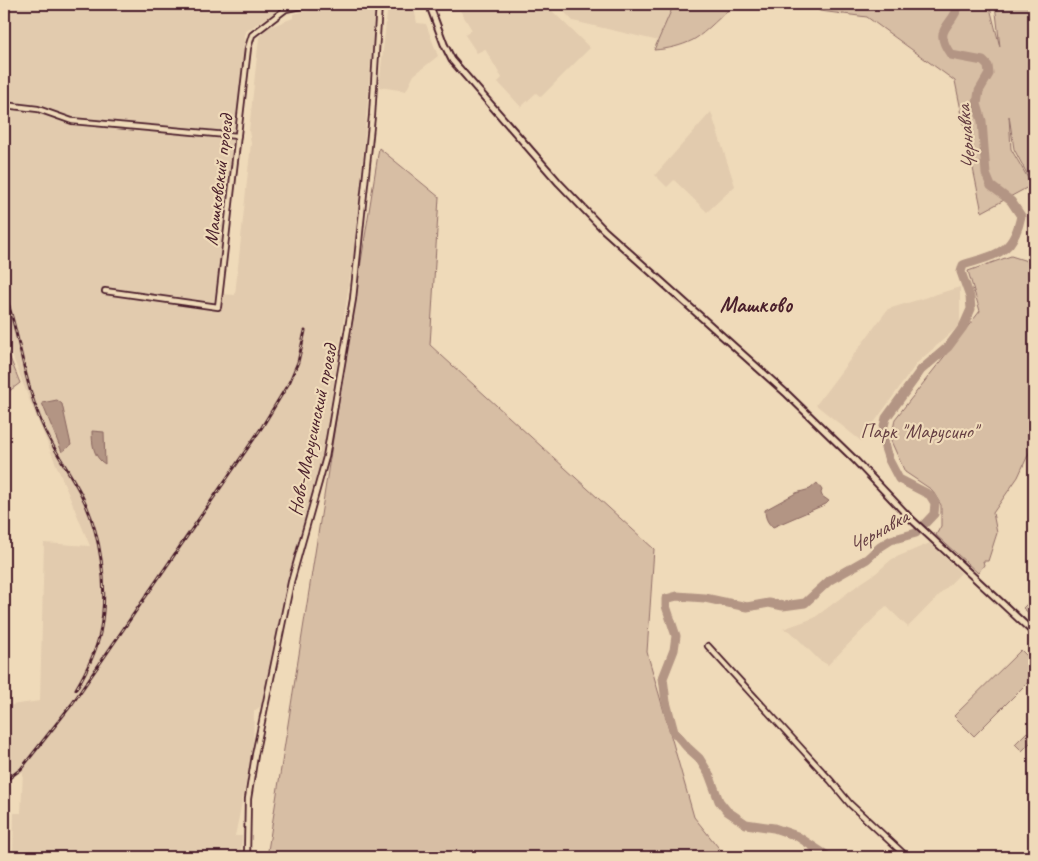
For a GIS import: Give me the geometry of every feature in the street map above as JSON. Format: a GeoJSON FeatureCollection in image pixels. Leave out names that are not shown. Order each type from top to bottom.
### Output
{"type":"FeatureCollection","features":[{"type":"Feature","properties":{"kind":"street","name":"Машковский проезд"},"geometry":{"type":"LineString","coordinates":[[105,291],[218,307],[248,48],[252,35],[286,9],[311,4],[335,4]]}},
{"type":"Feature","properties":{"kind":"street","name":"Ново-Марусинский проезд"},"geometry":{"type":"LineString","coordinates":[[247,857],[248,799],[255,755],[291,582],[326,457],[353,299],[372,116],[379,4]]}},
{"type":"Feature","properties":{"kind":"street"},"geometry":{"type":"LineString","coordinates":[[429,4],[452,60],[572,198],[604,230],[806,412],[909,516],[1034,633]]}},
{"type":"Feature","properties":{"kind":"street"},"geometry":{"type":"LineString","coordinates":[[4,105],[38,109],[72,121],[238,136]]}},
{"type":"Feature","properties":{"kind":"street"},"geometry":{"type":"LineString","coordinates":[[708,646],[850,804],[907,857]]}},
{"type":"Feature","properties":{"kind":"shaded area"},"geometry":{"type":"Polygon","coordinates":[[[4,4],[277,4],[278,10],[245,32],[220,294],[235,295],[251,143],[249,131],[259,37],[267,28],[293,18],[293,14],[314,9],[372,9],[375,15],[356,238],[323,456],[288,582],[264,704],[254,711],[253,749],[235,836],[242,836],[241,857],[13,857],[14,813],[21,813],[23,772],[4,779],[4,706],[40,701],[44,543],[90,546],[4,334],[4,4]]]}},
{"type":"Feature","properties":{"kind":"shaded area"},"geometry":{"type":"Polygon","coordinates":[[[456,4],[545,4],[590,48],[541,97],[536,93],[521,107],[498,82],[502,78],[485,49],[477,53],[465,35],[472,30],[456,4]]]}},
{"type":"Feature","properties":{"kind":"shaded area"},"geometry":{"type":"Polygon","coordinates":[[[557,4],[675,4],[659,41],[573,21],[557,4]]]}},
{"type":"Feature","properties":{"kind":"shaded area"},"geometry":{"type":"Polygon","coordinates":[[[414,8],[417,23],[426,24],[438,56],[414,75],[406,91],[379,87],[387,13],[391,9],[414,8]]]}},
{"type":"Feature","properties":{"kind":"shaded area"},"geometry":{"type":"Polygon","coordinates":[[[711,112],[735,186],[707,212],[674,180],[667,187],[655,175],[711,112]]]}},
{"type":"Feature","properties":{"kind":"shaded area"},"geometry":{"type":"Polygon","coordinates":[[[960,287],[960,325],[917,363],[861,441],[816,405],[888,309],[960,287]]]}},
{"type":"Feature","properties":{"kind":"shaded area"},"geometry":{"type":"Polygon","coordinates":[[[57,400],[62,404],[71,445],[62,452],[42,403],[57,400]]]}},
{"type":"Feature","properties":{"kind":"shaded area"},"geometry":{"type":"Polygon","coordinates":[[[92,431],[104,432],[105,464],[96,454],[92,431]]]}},
{"type":"Feature","properties":{"kind":"shaded area"},"geometry":{"type":"Polygon","coordinates":[[[817,483],[822,490],[822,496],[829,501],[826,504],[773,527],[769,524],[765,510],[796,493],[810,489],[817,483]]]}},
{"type":"Feature","properties":{"kind":"shaded area"},"geometry":{"type":"Polygon","coordinates":[[[930,543],[961,573],[908,627],[886,606],[828,665],[818,659],[790,631],[783,629],[814,618],[876,573],[892,559],[930,543]]]}},
{"type":"Feature","properties":{"kind":"green space"},"geometry":{"type":"Polygon","coordinates":[[[674,4],[736,4],[693,40],[674,47],[654,50],[674,4]]]}},
{"type":"Feature","properties":{"kind":"green space"},"geometry":{"type":"Polygon","coordinates":[[[809,4],[989,4],[1000,47],[995,4],[1034,4],[1034,187],[1014,149],[1009,116],[1011,149],[1032,185],[982,212],[955,81],[867,17],[820,11],[809,4]]]}},
{"type":"Feature","properties":{"kind":"green space"},"geometry":{"type":"Polygon","coordinates":[[[379,148],[439,197],[430,345],[654,549],[647,652],[694,817],[726,857],[267,857],[379,148]]]}},
{"type":"Feature","properties":{"kind":"green space","name":"Парк \"Марусино\""},"geometry":{"type":"Polygon","coordinates":[[[1034,244],[1034,442],[1018,477],[993,513],[997,533],[988,561],[983,561],[984,565],[978,573],[936,535],[941,526],[941,505],[932,490],[905,472],[891,441],[895,419],[980,311],[968,271],[1011,256],[1027,261],[1034,244]]]}},
{"type":"Feature","properties":{"kind":"green space"},"geometry":{"type":"Polygon","coordinates":[[[4,343],[20,383],[4,395],[4,343]]]}},
{"type":"Feature","properties":{"kind":"green space"},"geometry":{"type":"Polygon","coordinates":[[[1034,597],[1034,613],[1032,616],[1023,608],[1034,597]]]}},
{"type":"Feature","properties":{"kind":"green space"},"geometry":{"type":"Polygon","coordinates":[[[1021,650],[1034,663],[1034,676],[974,736],[954,716],[1021,650]]]}},
{"type":"Feature","properties":{"kind":"green space"},"geometry":{"type":"Polygon","coordinates":[[[1027,732],[1034,739],[1022,751],[1015,744],[1027,732]]]}},
{"type":"Feature","properties":{"kind":"waterway","name":"Чернавка"},"geometry":{"type":"LineString","coordinates":[[829,857],[797,836],[774,828],[746,824],[727,811],[719,801],[709,774],[699,758],[674,732],[666,702],[663,678],[674,650],[676,636],[666,606],[666,599],[677,596],[705,598],[747,607],[769,603],[783,606],[805,603],[830,580],[867,559],[891,540],[916,533],[934,514],[935,503],[930,495],[899,479],[889,460],[885,448],[883,430],[886,418],[921,370],[948,347],[963,327],[971,309],[970,297],[961,272],[963,265],[994,255],[1008,246],[1018,229],[1021,216],[1011,201],[991,186],[986,174],[982,121],[977,104],[979,91],[989,74],[988,66],[983,61],[951,55],[945,46],[943,33],[959,4]]}},
{"type":"Feature","properties":{"kind":"railway"},"geometry":{"type":"LineString","coordinates":[[4,291],[27,379],[40,419],[50,441],[80,492],[98,542],[103,579],[103,616],[96,647],[76,689]]}},
{"type":"Feature","properties":{"kind":"railway"},"geometry":{"type":"LineString","coordinates":[[4,782],[21,769],[72,704],[262,427],[290,381],[298,362],[305,331]]}},
{"type":"Feature","properties":{"kind":"district","name":"Машково"},"geometry":{"type":"Point","coordinates":[756,304]}}]}
